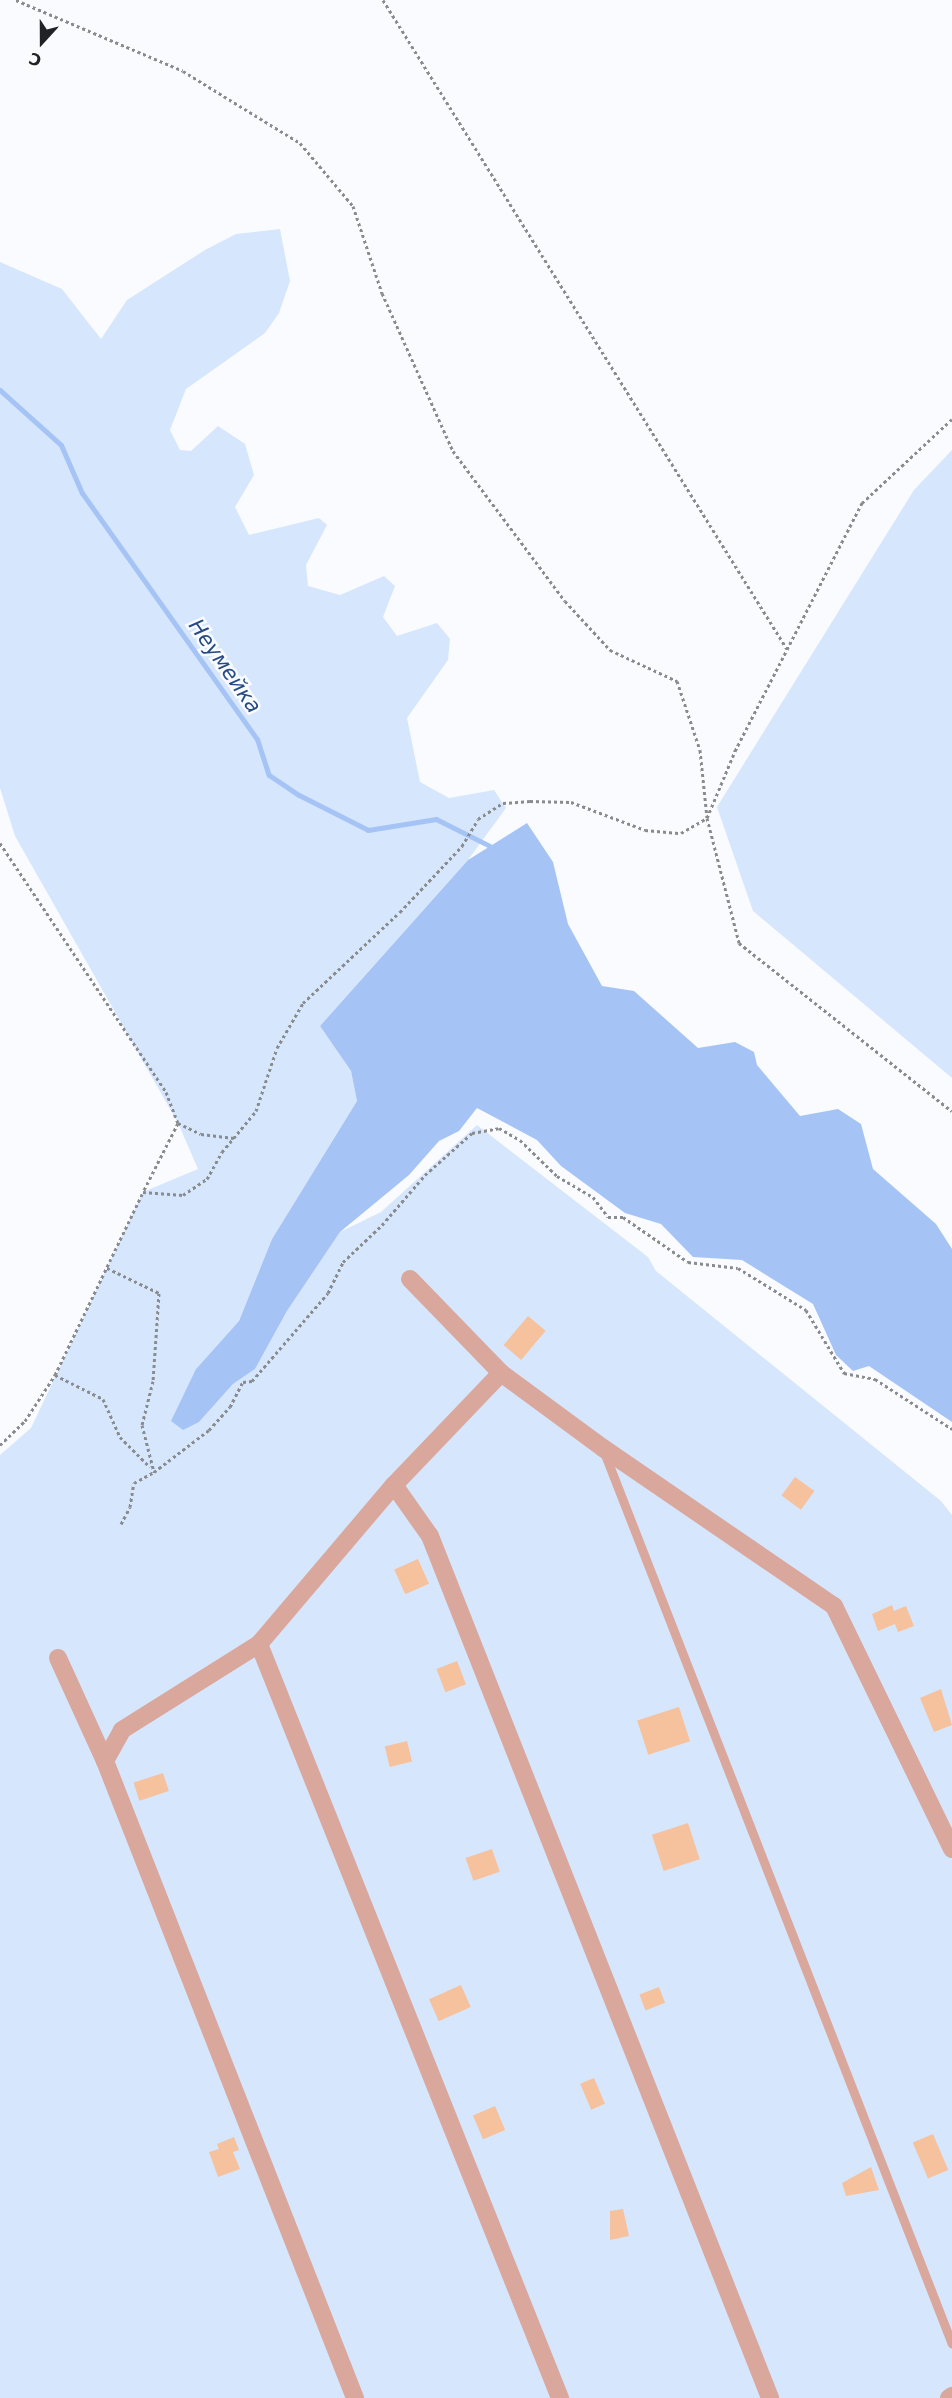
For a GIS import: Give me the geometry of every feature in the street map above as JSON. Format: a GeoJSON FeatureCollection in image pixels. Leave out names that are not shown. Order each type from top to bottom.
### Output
{"type":"FeatureCollection","features":[{"type":"Feature","properties":{"kind":"street"},"geometry":{"type":"LineString","coordinates":[[410,1279],[501,1373],[603,1448],[834,1606],[952,1849]]}},
{"type":"Feature","properties":{"kind":"street"},"geometry":{"type":"LineString","coordinates":[[105,1761],[122,1730],[259,1644],[394,1485],[501,1373]]}},
{"type":"Feature","properties":{"kind":"street"},"geometry":{"type":"LineString","coordinates":[[394,1485],[430,1536],[770,2398]]}},
{"type":"Feature","properties":{"kind":"street"},"geometry":{"type":"LineString","coordinates":[[259,1644],[560,2398]]}},
{"type":"Feature","properties":{"kind":"street"},"geometry":{"type":"LineString","coordinates":[[58,1658],[105,1761],[355,2398]]}},
{"type":"Feature","properties":{"kind":"lane"},"geometry":{"type":"LineString","coordinates":[[603,1448],[952,2344]]}},
{"type":"Feature","properties":{"kind":"path"},"geometry":{"type":"LineString","coordinates":[[16,0],[183,71],[300,143],[338,188],[353,206],[382,293],[453,452],[565,601],[610,650],[677,681],[700,750],[706,818],[739,943],[952,1111]]}},
{"type":"Feature","properties":{"kind":"path"},"geometry":{"type":"LineString","coordinates":[[383,0],[787,650]]}},
{"type":"Feature","properties":{"kind":"path"},"geometry":{"type":"LineString","coordinates":[[143,1192],[183,1195],[207,1179],[234,1138],[256,1112],[277,1048],[303,1003],[400,912],[462,846],[478,819],[503,803],[530,801],[571,802],[645,830],[681,833],[706,818],[735,751],[862,503],[952,418]]}},
{"type":"Feature","properties":{"kind":"path"},"geometry":{"type":"LineString","coordinates":[[0,843],[166,1092],[178,1123],[201,1134],[234,1138]]}},
{"type":"Feature","properties":{"kind":"path"},"geometry":{"type":"LineString","coordinates":[[0,1444],[26,1420],[55,1375],[178,1123]]}},
{"type":"Feature","properties":{"kind":"path"},"geometry":{"type":"LineString","coordinates":[[121,1524],[130,1507],[134,1483],[209,1430],[230,1407],[243,1382],[252,1382],[328,1293],[343,1262],[382,1225],[425,1175],[472,1133],[500,1128],[520,1140],[557,1176],[593,1197],[608,1217],[623,1217],[688,1262],[738,1268],[807,1310],[844,1373],[875,1379],[952,1429]]}},
{"type":"Feature","properties":{"kind":"path"},"geometry":{"type":"LineString","coordinates":[[107,1268],[159,1293],[153,1381],[142,1425],[152,1470]]}},
{"type":"Feature","properties":{"kind":"path"},"geometry":{"type":"LineString","coordinates":[[55,1375],[103,1399],[120,1437],[152,1470]]}},
{"type":"Feature","properties":{"kind":"shaded area"},"geometry":{"type":"Polygon","coordinates":[[[280,229],[290,281],[279,313],[265,333],[186,389],[170,430],[180,450],[191,451],[218,426],[245,444],[254,475],[235,507],[249,535],[319,518],[327,525],[306,565],[308,586],[340,595],[384,576],[395,586],[383,617],[397,636],[437,623],[450,639],[448,660],[407,718],[420,782],[449,798],[494,790],[506,808],[468,860],[320,1026],[351,1071],[357,1101],[272,1239],[239,1321],[196,1369],[199,1422],[233,1384],[255,1369],[287,1311],[340,1232],[381,1212],[477,1125],[648,1257],[656,1271],[941,1501],[952,1515],[952,2398],[0,2398],[0,1455],[31,1428],[143,1192],[198,1169],[178,1123],[15,836],[0,788],[0,262],[62,289],[101,339],[127,300],[205,250],[236,234],[280,229]]]}},
{"type":"Feature","properties":{"kind":"shaded area"},"geometry":{"type":"Polygon","coordinates":[[[952,450],[952,1078],[753,911],[717,807],[914,490],[952,450]]]}},
{"type":"Feature","properties":{"kind":"water"},"geometry":{"type":"Polygon","coordinates":[[[527,823],[553,862],[568,924],[602,986],[634,991],[698,1048],[735,1042],[754,1052],[757,1065],[800,1116],[838,1109],[861,1124],[873,1169],[936,1224],[952,1249],[952,1422],[869,1366],[853,1371],[836,1355],[813,1304],[742,1260],[693,1257],[661,1224],[625,1213],[561,1166],[537,1140],[477,1108],[459,1131],[439,1141],[409,1175],[340,1232],[287,1311],[255,1369],[233,1384],[199,1422],[183,1430],[171,1421],[196,1369],[239,1321],[272,1239],[357,1101],[351,1071],[320,1026],[468,860],[527,823]]]}},
{"type":"Feature","properties":{"kind":"building"},"geometry":{"type":"Polygon","coordinates":[[[528,1316],[546,1331],[521,1360],[504,1345],[528,1316]]]}},
{"type":"Feature","properties":{"kind":"building"},"geometry":{"type":"Polygon","coordinates":[[[795,1477],[814,1491],[801,1510],[781,1496],[795,1477]]]}},
{"type":"Feature","properties":{"kind":"building"},"geometry":{"type":"Polygon","coordinates":[[[418,1559],[429,1584],[405,1594],[394,1570],[418,1559]]]}},
{"type":"Feature","properties":{"kind":"building"},"geometry":{"type":"Polygon","coordinates":[[[892,1605],[894,1611],[906,1606],[914,1626],[898,1632],[895,1624],[878,1631],[872,1614],[892,1605]]]}},
{"type":"Feature","properties":{"kind":"building"},"geometry":{"type":"Polygon","coordinates":[[[457,1661],[466,1684],[445,1692],[436,1669],[457,1661]]]}},
{"type":"Feature","properties":{"kind":"building"},"geometry":{"type":"Polygon","coordinates":[[[941,1689],[952,1725],[934,1732],[920,1698],[941,1689]]]}},
{"type":"Feature","properties":{"kind":"building"},"geometry":{"type":"Polygon","coordinates":[[[679,1707],[690,1741],[648,1755],[637,1721],[679,1707]]]}},
{"type":"Feature","properties":{"kind":"building"},"geometry":{"type":"Polygon","coordinates":[[[407,1741],[412,1761],[390,1767],[385,1747],[407,1741]]]}},
{"type":"Feature","properties":{"kind":"building"},"geometry":{"type":"Polygon","coordinates":[[[163,1773],[169,1791],[139,1801],[134,1783],[163,1773]]]}},
{"type":"Feature","properties":{"kind":"building"},"geometry":{"type":"Polygon","coordinates":[[[688,1823],[700,1859],[664,1871],[652,1835],[688,1823]]]}},
{"type":"Feature","properties":{"kind":"building"},"geometry":{"type":"Polygon","coordinates":[[[492,1849],[500,1872],[473,1881],[466,1858],[492,1849]]]}},
{"type":"Feature","properties":{"kind":"building"},"geometry":{"type":"Polygon","coordinates":[[[461,1985],[471,2007],[439,2021],[429,1999],[461,1985]]]}},
{"type":"Feature","properties":{"kind":"building"},"geometry":{"type":"Polygon","coordinates":[[[659,1987],[665,2003],[645,2010],[639,1995],[659,1987]]]}},
{"type":"Feature","properties":{"kind":"building"},"geometry":{"type":"Polygon","coordinates":[[[594,2078],[605,2104],[591,2110],[580,2084],[594,2078]]]}},
{"type":"Feature","properties":{"kind":"building"},"geometry":{"type":"Polygon","coordinates":[[[495,2106],[505,2130],[483,2139],[473,2115],[495,2106]]]}},
{"type":"Feature","properties":{"kind":"building"},"geometry":{"type":"Polygon","coordinates":[[[933,2134],[948,2170],[928,2178],[913,2143],[933,2134]]]}},
{"type":"Feature","properties":{"kind":"building"},"geometry":{"type":"Polygon","coordinates":[[[234,2137],[239,2150],[233,2152],[240,2169],[218,2177],[209,2152],[219,2149],[217,2144],[234,2137]]]}},
{"type":"Feature","properties":{"kind":"building"},"geometry":{"type":"Polygon","coordinates":[[[871,2167],[879,2190],[846,2196],[842,2183],[871,2167]]]}},
{"type":"Feature","properties":{"kind":"building"},"geometry":{"type":"Polygon","coordinates":[[[623,2209],[629,2236],[610,2240],[610,2211],[623,2209]]]}},
{"type":"Feature","properties":{"kind":"waterway","name":"Неумейка"},"geometry":{"type":"LineString","coordinates":[[0,390],[61,445],[82,493],[257,739],[269,775],[299,795],[368,830],[436,819],[490,846]]}}]}
